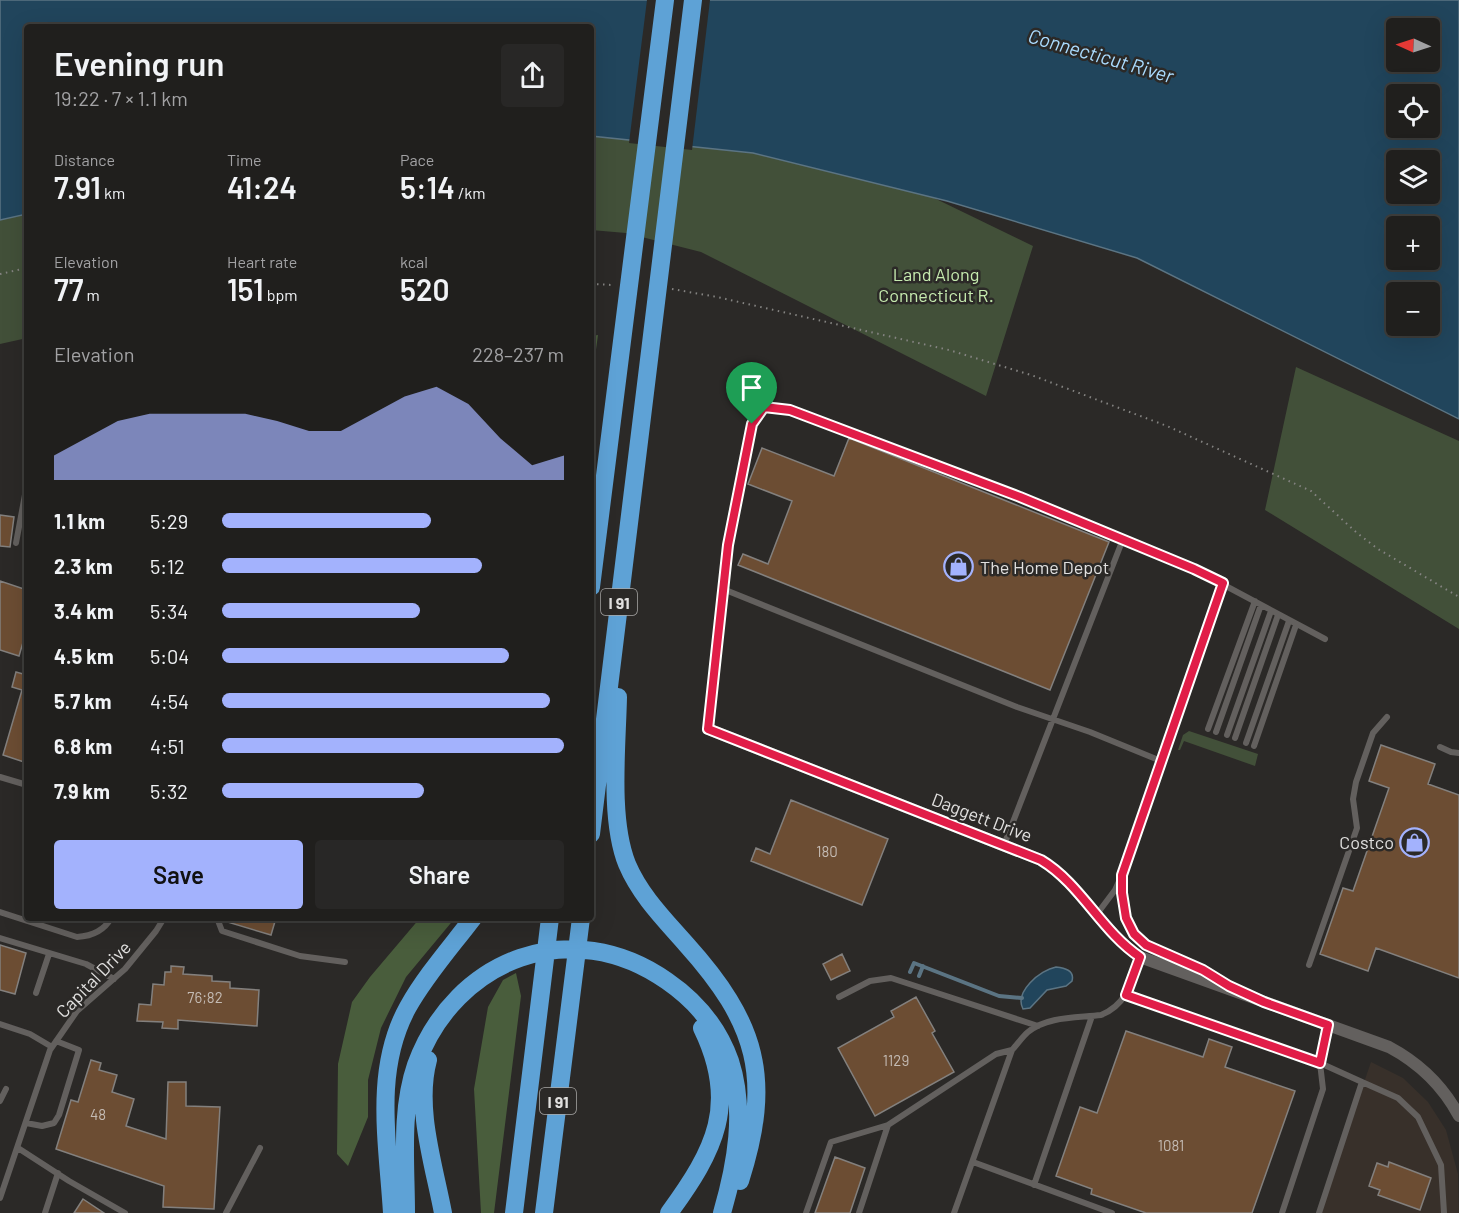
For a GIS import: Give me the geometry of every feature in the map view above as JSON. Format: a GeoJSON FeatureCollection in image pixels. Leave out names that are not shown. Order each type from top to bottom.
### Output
{"type":"FeatureCollection","features":[{"type":"Feature","properties":{"kind":"highway","name":"I 91"},"geometry":{"type":"LineString","coordinates":[[594,564],[665,0]]}},
{"type":"Feature","properties":{"kind":"highway","name":"I 91"},"geometry":{"type":"LineString","coordinates":[[594,809],[693,0]]}},
{"type":"Feature","properties":{"kind":"highway"},"geometry":{"type":"LineString","coordinates":[[619,603],[617,806],[622,850],[631,873],[644,895],[725,990],[742,1022],[753,1056],[756,1093],[754,1128],[744,1166],[727,1213]]}},
{"type":"Feature","properties":{"kind":"highway"},"geometry":{"type":"LineString","coordinates":[[392,1213],[386,1100],[391,1052],[408,1006],[471,921]]}},
{"type":"Feature","properties":{"kind":"highway","name":"I 91"},"geometry":{"type":"LineString","coordinates":[[514,1213],[550,921]]}},
{"type":"Feature","properties":{"kind":"highway","name":"I 91"},"geometry":{"type":"LineString","coordinates":[[544,1213],[580,921]]}},
{"type":"Feature","properties":{"kind":"highway"},"geometry":{"type":"LineString","coordinates":[[443,1213],[423,1098],[427,1065],[434,1040],[446,1017],[464,994],[482,978],[516,959],[561,948],[582,948],[628,959],[651,971],[682,992],[715,1029],[730,1061],[737,1094],[738,1126],[731,1180],[722,1213]]}},
{"type":"Feature","properties":{"kind":"highway"},"geometry":{"type":"LineString","coordinates":[[651,971],[679,996],[700,1024],[713,1054],[719,1088],[716,1127],[710,1150],[699,1172],[669,1213]]}},
{"type":"Feature","properties":{"kind":"highway"},"geometry":{"type":"LineString","coordinates":[[406,1213],[406,1121],[413,1076],[422,1052],[439,1022],[453,1004],[482,978]]}},
{"type":"Feature","properties":{"kind":"street","name":"Daggett Drive"},"geometry":{"type":"LineString","coordinates":[[708,729],[1041,860],[1054,868],[1125,946],[1140,957],[1380,1043],[1406,1057],[1433,1080],[1449,1099],[1459,1116]]}},
{"type":"Feature","properties":{"kind":"lane"},"geometry":{"type":"LineString","coordinates":[[708,729],[728,545],[752,424],[764,407],[790,410],[1020,497],[1122,539],[1223,583],[1325,639]]}},
{"type":"Feature","properties":{"kind":"lane"},"geometry":{"type":"LineString","coordinates":[[16,543],[24,500]]}},
{"type":"Feature","properties":{"kind":"lane"},"geometry":{"type":"LineString","coordinates":[[1004,845],[1122,539]]}},
{"type":"Feature","properties":{"kind":"lane"},"geometry":{"type":"LineString","coordinates":[[1096,915],[1112,895],[1122,875],[1223,583]]}},
{"type":"Feature","properties":{"kind":"lane"},"geometry":{"type":"LineString","coordinates":[[723,589],[1017,708],[1054,719],[1161,761]]}},
{"type":"Feature","properties":{"kind":"lane"},"geometry":{"type":"LineString","coordinates":[[1208,729],[1258,603]]}},
{"type":"Feature","properties":{"kind":"lane"},"geometry":{"type":"LineString","coordinates":[[1216,732],[1258,603]]}},
{"type":"Feature","properties":{"kind":"lane"},"geometry":{"type":"LineString","coordinates":[[1227,735],[1274,613]]}},
{"type":"Feature","properties":{"kind":"lane"},"geometry":{"type":"LineString","coordinates":[[1235,738],[1274,613]]}},
{"type":"Feature","properties":{"kind":"lane"},"geometry":{"type":"LineString","coordinates":[[1246,742],[1289,621]]}},
{"type":"Feature","properties":{"kind":"lane"},"geometry":{"type":"LineString","coordinates":[[1254,746],[1296,625]]}},
{"type":"Feature","properties":{"kind":"lane"},"geometry":{"type":"LineString","coordinates":[[1309,965],[1357,828],[1353,799],[1356,782],[1373,733],[1387,717]]}},
{"type":"Feature","properties":{"kind":"lane"},"geometry":{"type":"LineString","coordinates":[[1440,747],[1459,753]]}},
{"type":"Feature","properties":{"kind":"lane"},"geometry":{"type":"LineString","coordinates":[[0,777],[24,784]]}},
{"type":"Feature","properties":{"kind":"lane"},"geometry":{"type":"LineString","coordinates":[[1122,875],[1126,918],[1134,934],[1146,945],[1203,970],[1229,986],[1264,1002]]}},
{"type":"Feature","properties":{"kind":"lane"},"geometry":{"type":"LineString","coordinates":[[0,912],[24,920]]}},
{"type":"Feature","properties":{"kind":"lane"},"geometry":{"type":"LineString","coordinates":[[28,921],[78,937],[89,936],[101,930],[108,921]]}},
{"type":"Feature","properties":{"kind":"lane","name":"Capital Drive"},"geometry":{"type":"LineString","coordinates":[[0,1198],[2,1183],[18,1148],[54,1044],[77,1011],[125,969],[162,921]]}},
{"type":"Feature","properties":{"kind":"lane"},"geometry":{"type":"LineString","coordinates":[[218,921],[222,931],[300,956],[345,962]]}},
{"type":"Feature","properties":{"kind":"lane"},"geometry":{"type":"LineString","coordinates":[[0,938],[86,964],[114,979]]}},
{"type":"Feature","properties":{"kind":"lane"},"geometry":{"type":"LineString","coordinates":[[36,993],[49,954]]}},
{"type":"Feature","properties":{"kind":"lane"},"geometry":{"type":"LineString","coordinates":[[954,1213],[1012,1050],[1028,1032],[1050,1021],[1109,1012],[1126,995],[1140,957]]}},
{"type":"Feature","properties":{"kind":"lane"},"geometry":{"type":"LineString","coordinates":[[840,997],[870,981],[891,978],[1038,1026]]}},
{"type":"Feature","properties":{"kind":"lane"},"geometry":{"type":"LineString","coordinates":[[1126,995],[1320,1063],[1398,1098],[1418,1117],[1441,1165],[1444,1213]]}},
{"type":"Feature","properties":{"kind":"lane"},"geometry":{"type":"LineString","coordinates":[[1034,1185],[1092,1016]]}},
{"type":"Feature","properties":{"kind":"lane"},"geometry":{"type":"LineString","coordinates":[[0,1024],[54,1044],[79,1050],[59,1115],[54,1123],[42,1126],[26,1123]]}},
{"type":"Feature","properties":{"kind":"lane"},"geometry":{"type":"LineString","coordinates":[[1282,1213],[1323,1089],[1320,1063],[1328,1025]]}},
{"type":"Feature","properties":{"kind":"lane"},"geometry":{"type":"LineString","coordinates":[[806,1213],[831,1142],[888,1125],[996,1054],[1012,1050]]}},
{"type":"Feature","properties":{"kind":"lane"},"geometry":{"type":"LineString","coordinates":[[1319,1213],[1362,1082]]}},
{"type":"Feature","properties":{"kind":"lane"},"geometry":{"type":"LineString","coordinates":[[0,1101],[6,1089]]}},
{"type":"Feature","properties":{"kind":"lane"},"geometry":{"type":"LineString","coordinates":[[859,1213],[888,1125]]}},
{"type":"Feature","properties":{"kind":"lane"},"geometry":{"type":"LineString","coordinates":[[18,1148],[125,1213]]}},
{"type":"Feature","properties":{"kind":"lane"},"geometry":{"type":"LineString","coordinates":[[226,1213],[260,1148]]}},
{"type":"Feature","properties":{"kind":"lane"},"geometry":{"type":"LineString","coordinates":[[973,1161],[1112,1213]]}},
{"type":"Feature","properties":{"kind":"lane"},"geometry":{"type":"LineString","coordinates":[[45,1213],[58,1173]]}},
{"type":"Feature","properties":{"kind":"path"},"geometry":{"type":"LineString","coordinates":[[0,274],[24,269]]}},
{"type":"Feature","properties":{"kind":"path"},"geometry":{"type":"LineString","coordinates":[[594,284],[619,285]]}},
{"type":"Feature","properties":{"kind":"path"},"geometry":{"type":"LineString","coordinates":[[663,288],[706,294],[949,350],[1031,375],[1127,411],[1220,449],[1311,491],[1378,549],[1459,597]]}},
{"type":"Feature","properties":{"kind":"shaded area"},"geometry":{"type":"Polygon","coordinates":[[[1371,1062],[1403,1078],[1428,1102],[1446,1130],[1458,1174],[1459,1213],[1319,1213],[1371,1062]]]}},
{"type":"Feature","properties":{"kind":"green space","name":"Land Along Connecticut R."},"geometry":{"type":"Polygon","coordinates":[[[594,92],[753,153],[932,197],[1033,246],[986,396],[701,252],[626,233],[594,230],[594,92]]]}},
{"type":"Feature","properties":{"kind":"green space"},"geometry":{"type":"Polygon","coordinates":[[[24,213],[24,339],[0,344],[0,219],[24,213]]]}},
{"type":"Feature","properties":{"kind":"green space"},"geometry":{"type":"Polygon","coordinates":[[[598,335],[594,364],[594,336],[598,335]]]}},
{"type":"Feature","properties":{"kind":"green space"},"geometry":{"type":"Polygon","coordinates":[[[1296,367],[1459,441],[1459,629],[1265,510],[1296,367]]]}},
{"type":"Feature","properties":{"kind":"green space"},"geometry":{"type":"Polygon","coordinates":[[[1189,731],[1258,754],[1255,766],[1184,741],[1178,750],[1183,735],[1189,731]]]}},
{"type":"Feature","properties":{"kind":"green space"},"geometry":{"type":"Polygon","coordinates":[[[417,921],[453,921],[406,977],[381,1028],[368,1080],[368,1117],[348,1166],[337,1154],[338,1064],[352,1002],[417,921]]]}},
{"type":"Feature","properties":{"kind":"green space"},"geometry":{"type":"Polygon","coordinates":[[[516,973],[521,996],[494,1213],[481,1213],[474,1089],[488,1007],[503,980],[516,973]]]}},
{"type":"Feature","properties":{"kind":"water","name":"Connecticut River"},"geometry":{"type":"Polygon","coordinates":[[[0,0],[1459,0],[1459,419],[1137,258],[947,201],[753,153],[594,136],[594,24],[24,24],[24,215],[0,220],[0,0]]]}},
{"type":"Feature","properties":{"kind":"water"},"geometry":{"type":"Polygon","coordinates":[[[1056,967],[1070,972],[1073,977],[1072,981],[1066,986],[1047,990],[1030,1008],[1023,1009],[1021,1002],[1025,989],[1043,972],[1056,967]]]}},
{"type":"Feature","properties":{"kind":"pier"},"geometry":{"type":"Polygon","coordinates":[[[647,0],[710,0],[692,150],[629,143],[647,0]]]}},
{"type":"Feature","properties":{"kind":"building","name":"The Home Depot"},"geometry":{"type":"Polygon","coordinates":[[[849,438],[1109,542],[1050,690],[738,565],[743,554],[768,564],[792,501],[748,484],[762,448],[834,476],[849,438]]]}},
{"type":"Feature","properties":{"kind":"building"},"geometry":{"type":"Polygon","coordinates":[[[0,515],[14,517],[10,547],[0,546],[0,515]]]}},
{"type":"Feature","properties":{"kind":"building"},"geometry":{"type":"Polygon","coordinates":[[[0,581],[24,589],[24,639],[19,656],[0,650],[0,581]]]}},
{"type":"Feature","properties":{"kind":"building"},"geometry":{"type":"Polygon","coordinates":[[[16,672],[24,674],[24,762],[3,755],[22,690],[12,687],[16,672]]]}},
{"type":"Feature","properties":{"kind":"building","name":"Costco"},"geometry":{"type":"Polygon","coordinates":[[[1381,745],[1435,764],[1428,784],[1459,795],[1459,978],[1376,948],[1368,971],[1320,954],[1343,888],[1353,891],[1389,788],[1369,781],[1381,745]]]}},
{"type":"Feature","properties":{"kind":"building"},"geometry":{"type":"Polygon","coordinates":[[[791,800],[888,839],[862,905],[751,861],[756,848],[770,854],[791,800]]]}},
{"type":"Feature","properties":{"kind":"building"},"geometry":{"type":"Polygon","coordinates":[[[224,921],[275,921],[271,935],[224,921]]]}},
{"type":"Feature","properties":{"kind":"building"},"geometry":{"type":"Polygon","coordinates":[[[0,945],[26,953],[15,994],[0,990],[0,945]]]}},
{"type":"Feature","properties":{"kind":"building"},"geometry":{"type":"Polygon","coordinates":[[[842,954],[850,971],[831,980],[823,964],[842,954]]]}},
{"type":"Feature","properties":{"kind":"building"},"geometry":{"type":"Polygon","coordinates":[[[171,966],[184,967],[183,974],[212,976],[212,981],[230,982],[230,988],[259,990],[257,1026],[178,1020],[178,1029],[162,1028],[163,1022],[137,1021],[139,1004],[151,1005],[153,984],[164,985],[165,972],[171,972],[171,966]]]}},
{"type":"Feature","properties":{"kind":"building"},"geometry":{"type":"Polygon","coordinates":[[[916,997],[935,1031],[932,1033],[954,1072],[875,1116],[838,1048],[894,1017],[891,1011],[916,997]]]}},
{"type":"Feature","properties":{"kind":"building"},"geometry":{"type":"Polygon","coordinates":[[[1126,1031],[1203,1057],[1209,1039],[1232,1047],[1225,1067],[1295,1091],[1252,1213],[1146,1213],[1091,1194],[1092,1189],[1056,1176],[1080,1107],[1097,1113],[1126,1031]]]}},
{"type":"Feature","properties":{"kind":"building"},"geometry":{"type":"Polygon","coordinates":[[[91,1060],[101,1063],[99,1070],[117,1075],[112,1092],[134,1099],[126,1126],[166,1139],[168,1082],[186,1082],[186,1106],[220,1107],[214,1209],[163,1207],[164,1186],[56,1149],[71,1100],[78,1102],[91,1060]]]}},
{"type":"Feature","properties":{"kind":"building"},"geometry":{"type":"Polygon","coordinates":[[[835,1157],[865,1168],[850,1213],[815,1213],[835,1157]]]}},
{"type":"Feature","properties":{"kind":"building"},"geometry":{"type":"Polygon","coordinates":[[[1389,1162],[1431,1178],[1420,1210],[1378,1195],[1380,1190],[1369,1186],[1377,1163],[1388,1167],[1389,1162]]]}},
{"type":"Feature","properties":{"kind":"building"},"geometry":{"type":"Polygon","coordinates":[[[83,1199],[104,1213],[74,1213],[83,1199]]]}},
{"type":"Feature","properties":{"kind":"waterway"},"geometry":{"type":"LineString","coordinates":[[910,972],[914,963],[999,996],[1022,998]]}},
{"type":"Feature","properties":{"kind":"waterway"},"geometry":{"type":"LineString","coordinates":[[919,976],[923,966]]}},
{"type":"Feature","properties":{"kind":"place","name":"The Home Depot"},"geometry":{"type":"Point","coordinates":[959,567]}},
{"type":"Feature","properties":{"kind":"place","name":"Costco"},"geometry":{"type":"Point","coordinates":[1415,842]}},
{"type":"Feature","properties":{"kind":"route"},"geometry":{"type":"LineString","coordinates":[[764,407],[790,410],[1020,497],[1223,583],[1122,875],[1123,908],[1134,934],[1153,950],[1203,970],[1229,986],[1264,1002],[1328,1025],[1320,1063],[1126,995],[1140,957],[1115,936],[1061,874],[1041,860],[708,729],[728,545],[752,424],[764,407]]}}]}
